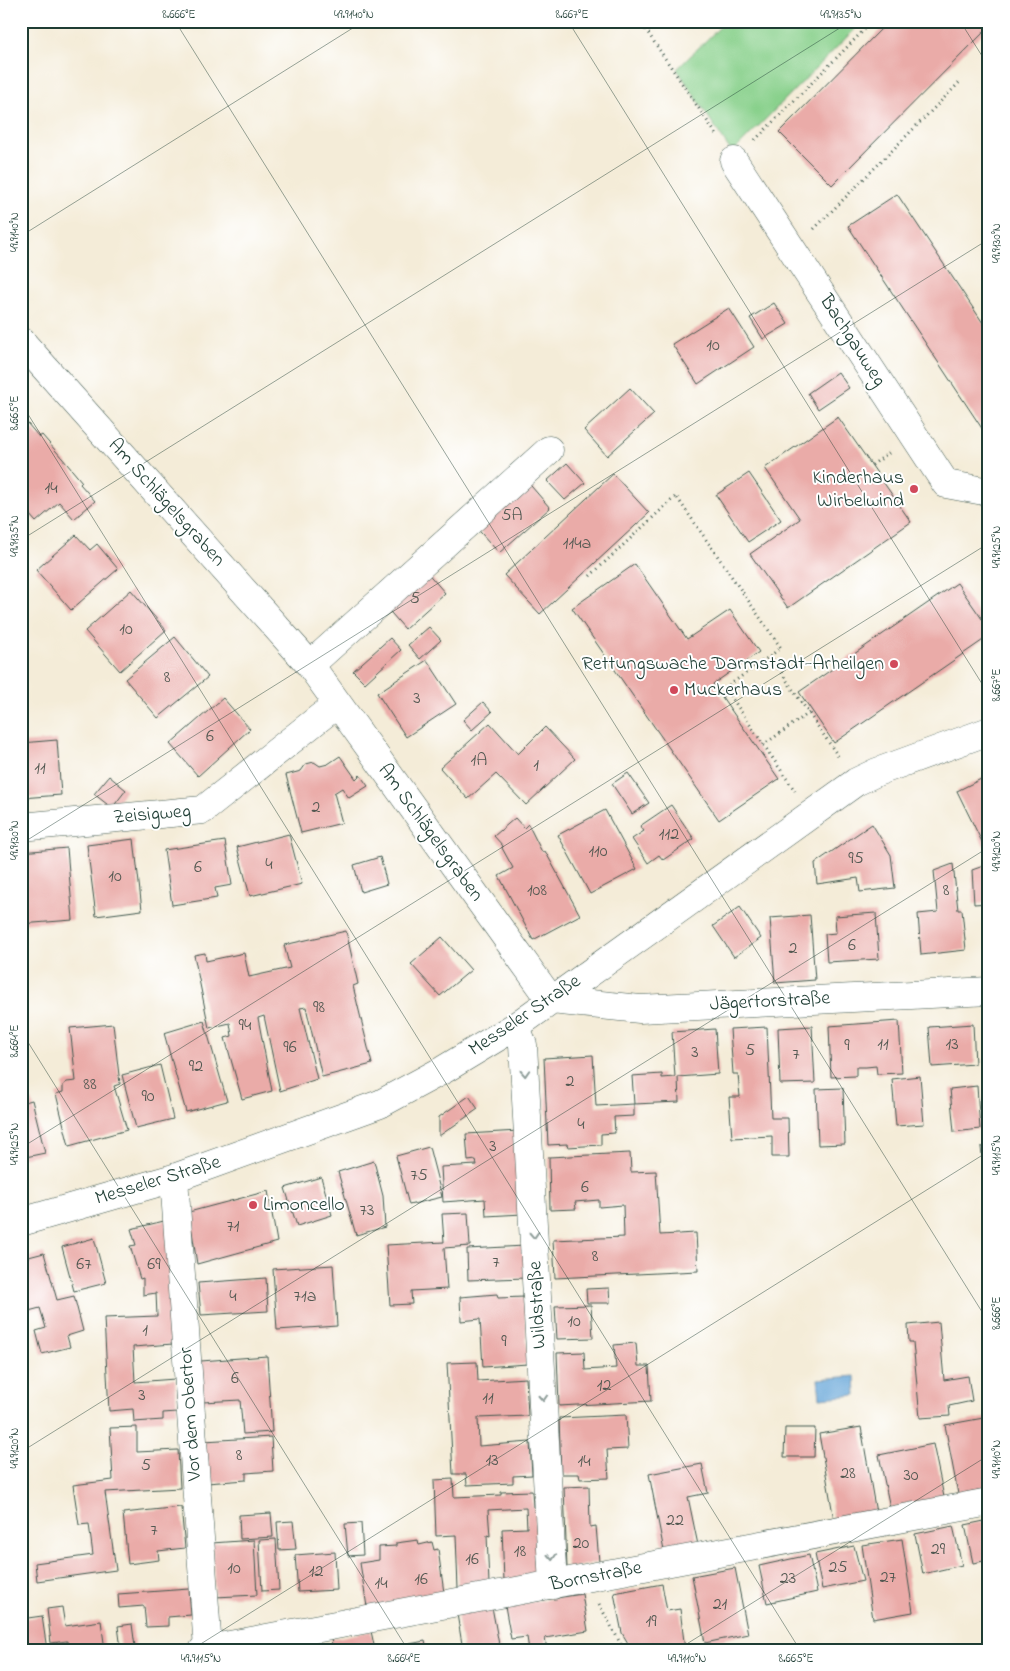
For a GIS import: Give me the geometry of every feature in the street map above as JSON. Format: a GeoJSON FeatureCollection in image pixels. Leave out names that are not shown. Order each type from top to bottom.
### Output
{"type":"FeatureCollection","features":[{"type":"Feature","properties":{"kind":"street","name":"Bachgauweg"},"geometry":{"type":"LineString","coordinates":[[734,161],[946,484],[989,492]]}},
{"type":"Feature","properties":{"kind":"street","name":"Am Schlägelsgraben"},"geometry":{"type":"LineString","coordinates":[[21,341],[310,665],[551,1000]]}},
{"type":"Feature","properties":{"kind":"street"},"geometry":{"type":"LineString","coordinates":[[310,665],[549,450]]}},
{"type":"Feature","properties":{"kind":"street","name":"Zeisigweg"},"geometry":{"type":"LineString","coordinates":[[21,827],[203,810],[337,704]]}},
{"type":"Feature","properties":{"kind":"street","name":"Messeler Straße"},"geometry":{"type":"LineString","coordinates":[[21,1222],[174,1178],[380,1104],[516,1026],[856,782],[877,772],[989,731]]}},
{"type":"Feature","properties":{"kind":"street","name":"Jägertorstraße"},"geometry":{"type":"LineString","coordinates":[[551,1000],[640,1009],[989,991]]}},
{"type":"Feature","properties":{"kind":"street","name":"Wildstraße"},"geometry":{"type":"LineString","coordinates":[[516,1026],[523,1045],[554,1585]]}},
{"type":"Feature","properties":{"kind":"street","name":"Vor dem Obertor"},"geometry":{"type":"LineString","coordinates":[[174,1178],[205,1649]]}},
{"type":"Feature","properties":{"kind":"street","name":"Bornstraße"},"geometry":{"type":"LineString","coordinates":[[205,1649],[989,1502]]}},
{"type":"Feature","properties":{"kind":"path"},"geometry":{"type":"LineString","coordinates":[[640,21],[734,161],[873,21]]}},
{"type":"Feature","properties":{"kind":"path"},"geometry":{"type":"LineString","coordinates":[[793,251],[961,81]]}},
{"type":"Feature","properties":{"kind":"path"},"geometry":{"type":"LineString","coordinates":[[590,576],[676,496],[781,648],[724,688],[810,814]]}},
{"type":"Feature","properties":{"kind":"path"},"geometry":{"type":"LineString","coordinates":[[770,656],[856,782]]}},
{"type":"Feature","properties":{"kind":"path"},"geometry":{"type":"LineString","coordinates":[[722,696],[727,692]]}},
{"type":"Feature","properties":{"kind":"path"},"geometry":{"type":"LineString","coordinates":[[763,745],[810,713]]}},
{"type":"Feature","properties":{"kind":"path"},"geometry":{"type":"LineString","coordinates":[[585,1579],[624,1650]]}},
{"type":"Feature","properties":{"kind":"green space"},"geometry":{"type":"Polygon","coordinates":[[[726,21],[863,21],[732,153],[677,69],[726,21]]]}},
{"type":"Feature","properties":{"kind":"water"},"geometry":{"type":"Polygon","coordinates":[[[855,1376],[856,1395],[820,1398],[818,1379],[855,1376]]]}},
{"type":"Feature","properties":{"kind":"building"},"geometry":{"type":"Polygon","coordinates":[[[889,21],[989,21],[989,27],[832,185],[779,132],[889,21]]]}},
{"type":"Feature","properties":{"kind":"building"},"geometry":{"type":"Polygon","coordinates":[[[897,194],[989,332],[989,439],[848,226],[897,194]]]}},
{"type":"Feature","properties":{"kind":"building"},"geometry":{"type":"Polygon","coordinates":[[[774,303],[788,324],[763,339],[750,318],[774,303]]]}},
{"type":"Feature","properties":{"kind":"building"},"geometry":{"type":"Polygon","coordinates":[[[729,308],[754,347],[698,384],[672,344],[729,308]]]}},
{"type":"Feature","properties":{"kind":"building"},"geometry":{"type":"Polygon","coordinates":[[[838,372],[849,388],[818,409],[808,393],[838,372]]]}},
{"type":"Feature","properties":{"kind":"building"},"geometry":{"type":"Polygon","coordinates":[[[630,388],[654,414],[607,456],[584,430],[630,388]]]}},
{"type":"Feature","properties":{"kind":"building"},"geometry":{"type":"Polygon","coordinates":[[[21,409],[26,414],[22,417],[39,437],[42,435],[62,458],[82,482],[80,484],[95,501],[74,519],[59,502],[36,522],[21,505],[21,409]]]}},
{"type":"Feature","properties":{"kind":"building"},"geometry":{"type":"Polygon","coordinates":[[[838,417],[911,522],[788,608],[750,554],[800,519],[765,468],[838,417]]]}},
{"type":"Feature","properties":{"kind":"building"},"geometry":{"type":"Polygon","coordinates":[[[567,463],[585,483],[565,500],[547,481],[567,463]]]}},
{"type":"Feature","properties":{"kind":"building"},"geometry":{"type":"Polygon","coordinates":[[[749,473],[781,520],[748,542],[716,495],[749,473]]]}},
{"type":"Feature","properties":{"kind":"building"},"geometry":{"type":"Polygon","coordinates":[[[613,474],[649,513],[540,614],[504,575],[613,474]]]}},
{"type":"Feature","properties":{"kind":"building"},"geometry":{"type":"Polygon","coordinates":[[[525,479],[550,508],[499,553],[473,524],[525,479]]]}},
{"type":"Feature","properties":{"kind":"building"},"geometry":{"type":"Polygon","coordinates":[[[76,535],[90,550],[97,544],[118,569],[71,610],[36,570],[76,535]]]}},
{"type":"Feature","properties":{"kind":"building","name":"Muckerhaus"},"geometry":{"type":"Polygon","coordinates":[[[635,564],[687,639],[730,610],[759,652],[713,684],[779,779],[719,820],[572,608],[635,564]]]}},
{"type":"Feature","properties":{"kind":"building"},"geometry":{"type":"Polygon","coordinates":[[[425,570],[445,593],[405,629],[385,606],[425,570]]]}},
{"type":"Feature","properties":{"kind":"building","name":"Rettungswache Darmstadt-Arheilgen"},"geometry":{"type":"Polygon","coordinates":[[[957,583],[989,629],[989,636],[834,743],[799,692],[957,583]]]}},
{"type":"Feature","properties":{"kind":"building"},"geometry":{"type":"Polygon","coordinates":[[[131,590],[166,630],[120,671],[85,631],[131,590]]]}},
{"type":"Feature","properties":{"kind":"building"},"geometry":{"type":"Polygon","coordinates":[[[429,627],[441,640],[420,659],[408,645],[429,627]]]}},
{"type":"Feature","properties":{"kind":"building"},"geometry":{"type":"Polygon","coordinates":[[[175,637],[208,677],[158,718],[125,679],[175,637]]]}},
{"type":"Feature","properties":{"kind":"building"},"geometry":{"type":"Polygon","coordinates":[[[390,638],[401,650],[365,683],[353,671],[390,638]]]}},
{"type":"Feature","properties":{"kind":"building"},"geometry":{"type":"Polygon","coordinates":[[[427,660],[456,704],[406,737],[377,693],[427,660]]]}},
{"type":"Feature","properties":{"kind":"building"},"geometry":{"type":"Polygon","coordinates":[[[223,698],[250,729],[198,776],[170,744],[223,698]]]}},
{"type":"Feature","properties":{"kind":"building"},"geometry":{"type":"Polygon","coordinates":[[[483,702],[492,712],[472,730],[463,720],[483,702]]]}},
{"type":"Feature","properties":{"kind":"building"},"geometry":{"type":"Polygon","coordinates":[[[490,723],[518,754],[545,727],[575,759],[526,805],[496,774],[468,799],[440,768],[490,723]]]}},
{"type":"Feature","properties":{"kind":"building"},"geometry":{"type":"Polygon","coordinates":[[[57,740],[61,795],[21,798],[21,743],[57,740]]]}},
{"type":"Feature","properties":{"kind":"building"},"geometry":{"type":"Polygon","coordinates":[[[340,756],[356,779],[360,775],[368,786],[349,798],[342,788],[334,793],[342,823],[301,833],[286,775],[301,771],[306,764],[314,762],[320,766],[328,764],[340,756]]]}},
{"type":"Feature","properties":{"kind":"building"},"geometry":{"type":"Polygon","coordinates":[[[628,773],[649,803],[632,814],[612,784],[628,773]]]}},
{"type":"Feature","properties":{"kind":"building"},"geometry":{"type":"Polygon","coordinates":[[[989,775],[989,844],[984,846],[957,791],[989,775]]]}},
{"type":"Feature","properties":{"kind":"building"},"geometry":{"type":"Polygon","coordinates":[[[109,776],[126,790],[112,808],[94,794],[109,776]]]}},
{"type":"Feature","properties":{"kind":"building"},"geometry":{"type":"Polygon","coordinates":[[[671,805],[694,839],[663,860],[659,855],[648,863],[632,839],[644,831],[640,826],[671,805]]]}},
{"type":"Feature","properties":{"kind":"building"},"geometry":{"type":"Polygon","coordinates":[[[605,810],[637,869],[590,894],[558,835],[605,810]]]}},
{"type":"Feature","properties":{"kind":"building"},"geometry":{"type":"Polygon","coordinates":[[[515,818],[524,828],[528,824],[542,852],[545,851],[580,915],[533,940],[499,876],[513,868],[502,848],[503,846],[494,836],[515,818]]]}},
{"type":"Feature","properties":{"kind":"building"},"geometry":{"type":"Polygon","coordinates":[[[872,824],[891,855],[895,888],[860,892],[858,878],[817,884],[815,863],[872,824]]]}},
{"type":"Feature","properties":{"kind":"building"},"geometry":{"type":"Polygon","coordinates":[[[289,834],[302,884],[250,896],[237,847],[289,834]]]}},
{"type":"Feature","properties":{"kind":"building"},"geometry":{"type":"Polygon","coordinates":[[[134,839],[142,910],[96,916],[87,845],[134,839]]]}},
{"type":"Feature","properties":{"kind":"building"},"geometry":{"type":"Polygon","coordinates":[[[225,841],[232,885],[215,888],[217,898],[172,905],[164,850],[225,841]]]}},
{"type":"Feature","properties":{"kind":"building"},"geometry":{"type":"Polygon","coordinates":[[[67,848],[73,920],[21,924],[21,852],[67,848]]]}},
{"type":"Feature","properties":{"kind":"building"},"geometry":{"type":"Polygon","coordinates":[[[380,857],[387,884],[361,892],[354,865],[380,857]]]}},
{"type":"Feature","properties":{"kind":"building"},"geometry":{"type":"Polygon","coordinates":[[[953,864],[958,910],[962,910],[966,950],[921,955],[918,914],[938,912],[934,871],[953,864]]]}},
{"type":"Feature","properties":{"kind":"building"},"geometry":{"type":"Polygon","coordinates":[[[989,864],[989,903],[974,904],[972,870],[989,864]]]}},
{"type":"Feature","properties":{"kind":"building"},"geometry":{"type":"Polygon","coordinates":[[[740,907],[761,938],[734,957],[713,926],[740,907]]]}},
{"type":"Feature","properties":{"kind":"building"},"geometry":{"type":"Polygon","coordinates":[[[876,913],[879,959],[827,962],[825,934],[836,933],[835,916],[876,913]]]}},
{"type":"Feature","properties":{"kind":"building"},"geometry":{"type":"Polygon","coordinates":[[[810,915],[815,980],[775,983],[770,918],[810,915]]]}},
{"type":"Feature","properties":{"kind":"building"},"geometry":{"type":"Polygon","coordinates":[[[346,931],[358,984],[353,986],[372,1064],[322,1077],[306,1007],[300,1008],[317,1079],[280,1091],[264,1016],[258,1018],[272,1091],[242,1099],[225,1038],[232,1036],[230,1023],[209,1028],[194,955],[205,953],[206,961],[244,953],[249,977],[290,968],[284,945],[346,931]]]}},
{"type":"Feature","properties":{"kind":"building"},"geometry":{"type":"Polygon","coordinates":[[[442,937],[471,970],[440,996],[411,964],[442,937]]]}},
{"type":"Feature","properties":{"kind":"building"},"geometry":{"type":"Polygon","coordinates":[[[204,1021],[227,1101],[186,1112],[164,1033],[204,1021]]]}},
{"type":"Feature","properties":{"kind":"building"},"geometry":{"type":"Polygon","coordinates":[[[899,1021],[902,1073],[877,1074],[876,1066],[856,1067],[856,1076],[831,1077],[829,1026],[899,1021]]]}},
{"type":"Feature","properties":{"kind":"building"},"geometry":{"type":"Polygon","coordinates":[[[21,1022],[23,1022],[26,1078],[21,1078],[21,1022]]]}},
{"type":"Feature","properties":{"kind":"building"},"geometry":{"type":"Polygon","coordinates":[[[113,1024],[120,1084],[114,1086],[127,1130],[69,1146],[56,1094],[63,1092],[63,1085],[67,1082],[76,1081],[70,1028],[113,1024]]]}},
{"type":"Feature","properties":{"kind":"building"},"geometry":{"type":"Polygon","coordinates":[[[973,1024],[975,1064],[932,1067],[929,1027],[973,1024]]]}},
{"type":"Feature","properties":{"kind":"building"},"geometry":{"type":"Polygon","coordinates":[[[812,1026],[815,1083],[780,1084],[778,1028],[812,1026]]]}},
{"type":"Feature","properties":{"kind":"building"},"geometry":{"type":"Polygon","coordinates":[[[767,1027],[771,1118],[788,1118],[789,1157],[772,1157],[772,1136],[732,1138],[729,1097],[740,1097],[738,1074],[733,1074],[730,1029],[767,1027]]]}},
{"type":"Feature","properties":{"kind":"building"},"geometry":{"type":"Polygon","coordinates":[[[715,1029],[718,1074],[678,1077],[679,1102],[634,1104],[632,1076],[662,1074],[662,1078],[675,1077],[672,1032],[715,1029]]]}},
{"type":"Feature","properties":{"kind":"building"},"geometry":{"type":"Polygon","coordinates":[[[593,1055],[596,1106],[634,1104],[634,1116],[614,1117],[615,1133],[601,1134],[601,1145],[568,1147],[567,1144],[548,1145],[544,1058],[593,1055]]]}},
{"type":"Feature","properties":{"kind":"building"},"geometry":{"type":"Polygon","coordinates":[[[160,1065],[173,1119],[136,1128],[122,1075],[160,1065]]]}},
{"type":"Feature","properties":{"kind":"building"},"geometry":{"type":"Polygon","coordinates":[[[920,1076],[924,1124],[896,1126],[892,1079],[920,1076]]]}},
{"type":"Feature","properties":{"kind":"building"},"geometry":{"type":"Polygon","coordinates":[[[977,1086],[980,1129],[954,1132],[950,1089],[977,1086]]]}},
{"type":"Feature","properties":{"kind":"building"},"geometry":{"type":"Polygon","coordinates":[[[843,1088],[845,1144],[818,1145],[816,1089],[843,1088]]]}},
{"type":"Feature","properties":{"kind":"building"},"geometry":{"type":"Polygon","coordinates":[[[469,1096],[478,1109],[439,1136],[439,1117],[469,1096]]]}},
{"type":"Feature","properties":{"kind":"building"},"geometry":{"type":"Polygon","coordinates":[[[32,1100],[45,1153],[21,1158],[21,1103],[32,1100]]]}},
{"type":"Feature","properties":{"kind":"building"},"geometry":{"type":"Polygon","coordinates":[[[519,1131],[523,1214],[486,1216],[485,1199],[443,1202],[441,1167],[477,1165],[476,1160],[468,1161],[466,1134],[519,1131]]]}},
{"type":"Feature","properties":{"kind":"building"},"geometry":{"type":"Polygon","coordinates":[[[989,1146],[989,1163],[983,1164],[981,1147],[989,1146]]]}},
{"type":"Feature","properties":{"kind":"building"},"geometry":{"type":"Polygon","coordinates":[[[429,1147],[442,1197],[409,1205],[396,1156],[429,1147]]]}},
{"type":"Feature","properties":{"kind":"building"},"geometry":{"type":"Polygon","coordinates":[[[630,1153],[631,1172],[656,1171],[660,1235],[696,1233],[698,1271],[555,1278],[553,1240],[624,1237],[623,1205],[599,1207],[599,1200],[575,1202],[576,1209],[550,1210],[549,1157],[630,1153]]]}},
{"type":"Feature","properties":{"kind":"building"},"geometry":{"type":"Polygon","coordinates":[[[374,1161],[383,1196],[385,1227],[356,1235],[338,1172],[374,1161]]]}},
{"type":"Feature","properties":{"kind":"building"},"geometry":{"type":"Polygon","coordinates":[[[321,1177],[332,1215],[297,1226],[285,1188],[321,1177]]]}},
{"type":"Feature","properties":{"kind":"building"},"geometry":{"type":"Polygon","coordinates":[[[268,1191],[277,1242],[197,1264],[189,1212],[268,1191]]]}},
{"type":"Feature","properties":{"kind":"building"},"geometry":{"type":"Polygon","coordinates":[[[468,1213],[470,1246],[444,1248],[447,1289],[411,1291],[412,1304],[390,1305],[386,1245],[444,1242],[442,1214],[468,1213]]]}},
{"type":"Feature","properties":{"kind":"building"},"geometry":{"type":"Polygon","coordinates":[[[168,1220],[173,1344],[133,1347],[135,1382],[175,1379],[177,1412],[163,1413],[163,1420],[134,1422],[133,1409],[109,1411],[104,1318],[157,1316],[156,1293],[143,1295],[143,1278],[140,1279],[130,1246],[136,1245],[131,1229],[168,1220]]]}},
{"type":"Feature","properties":{"kind":"building"},"geometry":{"type":"Polygon","coordinates":[[[94,1238],[106,1283],[74,1291],[62,1247],[94,1238]]]}},
{"type":"Feature","properties":{"kind":"building"},"geometry":{"type":"Polygon","coordinates":[[[525,1246],[526,1278],[468,1280],[467,1249],[525,1246]]]}},
{"type":"Feature","properties":{"kind":"building"},"geometry":{"type":"Polygon","coordinates":[[[44,1253],[57,1300],[74,1296],[83,1331],[67,1336],[70,1347],[42,1354],[36,1331],[46,1328],[40,1308],[21,1313],[21,1259],[44,1253]]]}},
{"type":"Feature","properties":{"kind":"building"},"geometry":{"type":"Polygon","coordinates":[[[333,1265],[337,1326],[277,1330],[273,1269],[333,1265]]]}},
{"type":"Feature","properties":{"kind":"building"},"geometry":{"type":"Polygon","coordinates":[[[266,1278],[268,1311],[201,1315],[198,1283],[266,1278]]]}},
{"type":"Feature","properties":{"kind":"building"},"geometry":{"type":"Polygon","coordinates":[[[609,1288],[610,1303],[587,1303],[586,1289],[609,1288]]]}},
{"type":"Feature","properties":{"kind":"building"},"geometry":{"type":"Polygon","coordinates":[[[497,1294],[498,1298],[524,1297],[528,1364],[483,1367],[480,1319],[461,1321],[460,1297],[497,1294]]]}},
{"type":"Feature","properties":{"kind":"building"},"geometry":{"type":"Polygon","coordinates":[[[591,1305],[593,1338],[557,1339],[555,1306],[591,1305]]]}},
{"type":"Feature","properties":{"kind":"building"},"geometry":{"type":"Polygon","coordinates":[[[939,1322],[944,1380],[968,1376],[972,1401],[949,1406],[950,1416],[920,1418],[913,1342],[909,1342],[908,1325],[939,1322]]]}},
{"type":"Feature","properties":{"kind":"building"},"geometry":{"type":"Polygon","coordinates":[[[636,1343],[638,1366],[649,1366],[651,1401],[559,1406],[557,1353],[584,1352],[585,1370],[616,1368],[614,1345],[636,1343]]]}},
{"type":"Feature","properties":{"kind":"building"},"geometry":{"type":"Polygon","coordinates":[[[267,1356],[272,1432],[243,1434],[240,1400],[203,1402],[201,1361],[267,1356]]]}},
{"type":"Feature","properties":{"kind":"building"},"geometry":{"type":"Polygon","coordinates":[[[477,1362],[478,1381],[526,1378],[528,1416],[478,1418],[479,1446],[530,1442],[532,1475],[513,1476],[513,1483],[467,1485],[466,1474],[453,1474],[447,1363],[477,1362]]]}},
{"type":"Feature","properties":{"kind":"building"},"geometry":{"type":"Polygon","coordinates":[[[626,1415],[628,1449],[607,1450],[609,1478],[580,1479],[579,1474],[561,1474],[559,1418],[626,1415]]]}},
{"type":"Feature","properties":{"kind":"building"},"geometry":{"type":"Polygon","coordinates":[[[989,1417],[989,1488],[958,1494],[945,1425],[989,1417]]]}},
{"type":"Feature","properties":{"kind":"building"},"geometry":{"type":"Polygon","coordinates":[[[137,1427],[137,1452],[178,1450],[180,1488],[105,1492],[116,1570],[37,1581],[35,1563],[93,1555],[89,1524],[79,1525],[73,1485],[113,1480],[110,1428],[137,1427]]]}},
{"type":"Feature","properties":{"kind":"building"},"geometry":{"type":"Polygon","coordinates":[[[861,1427],[876,1513],[834,1520],[819,1434],[861,1427]]]}},
{"type":"Feature","properties":{"kind":"building"},"geometry":{"type":"Polygon","coordinates":[[[785,1428],[815,1428],[814,1457],[784,1457],[785,1428]]]}},
{"type":"Feature","properties":{"kind":"building"},"geometry":{"type":"Polygon","coordinates":[[[271,1437],[273,1471],[246,1473],[246,1480],[207,1483],[204,1441],[271,1437]]]}},
{"type":"Feature","properties":{"kind":"building"},"geometry":{"type":"Polygon","coordinates":[[[933,1444],[944,1497],[890,1508],[879,1455],[933,1444]]]}},
{"type":"Feature","properties":{"kind":"building"},"geometry":{"type":"Polygon","coordinates":[[[702,1464],[708,1493],[688,1497],[698,1545],[664,1551],[649,1474],[702,1464]]]}},
{"type":"Feature","properties":{"kind":"building"},"geometry":{"type":"Polygon","coordinates":[[[453,1479],[454,1497],[501,1495],[501,1492],[532,1491],[533,1507],[535,1507],[539,1574],[504,1581],[502,1529],[527,1528],[526,1508],[488,1510],[490,1536],[487,1535],[489,1584],[458,1589],[456,1535],[436,1536],[434,1480],[453,1479]]]}},
{"type":"Feature","properties":{"kind":"building"},"geometry":{"type":"Polygon","coordinates":[[[589,1486],[590,1527],[596,1526],[599,1562],[567,1569],[564,1487],[589,1486]]]}},
{"type":"Feature","properties":{"kind":"building"},"geometry":{"type":"Polygon","coordinates":[[[181,1507],[185,1548],[158,1551],[159,1560],[128,1564],[123,1513],[181,1507]]]}},
{"type":"Feature","properties":{"kind":"building"},"geometry":{"type":"Polygon","coordinates":[[[271,1513],[273,1537],[240,1539],[239,1515],[271,1513]]]}},
{"type":"Feature","properties":{"kind":"building"},"geometry":{"type":"Polygon","coordinates":[[[989,1520],[989,1560],[973,1563],[965,1525],[989,1520]]]}},
{"type":"Feature","properties":{"kind":"building"},"geometry":{"type":"Polygon","coordinates":[[[293,1521],[296,1549],[279,1550],[277,1522],[293,1521]]]}},
{"type":"Feature","properties":{"kind":"building"},"geometry":{"type":"Polygon","coordinates":[[[361,1523],[363,1555],[348,1556],[345,1524],[361,1523]]]}},
{"type":"Feature","properties":{"kind":"building"},"geometry":{"type":"Polygon","coordinates":[[[953,1526],[962,1565],[923,1574],[915,1534],[953,1526]]]}},
{"type":"Feature","properties":{"kind":"building"},"geometry":{"type":"Polygon","coordinates":[[[276,1539],[279,1590],[262,1591],[259,1540],[276,1539]]]}},
{"type":"Feature","properties":{"kind":"building"},"geometry":{"type":"Polygon","coordinates":[[[902,1539],[913,1612],[873,1619],[862,1545],[902,1539]]]}},
{"type":"Feature","properties":{"kind":"building"},"geometry":{"type":"Polygon","coordinates":[[[254,1540],[257,1595],[215,1597],[212,1543],[254,1540]]]}},
{"type":"Feature","properties":{"kind":"building"},"geometry":{"type":"Polygon","coordinates":[[[418,1540],[419,1545],[432,1542],[434,1550],[438,1549],[444,1593],[367,1607],[360,1563],[379,1560],[379,1547],[396,1546],[396,1543],[418,1540]]]}},
{"type":"Feature","properties":{"kind":"building"},"geometry":{"type":"Polygon","coordinates":[[[854,1546],[863,1581],[822,1589],[815,1554],[854,1546]]]}},
{"type":"Feature","properties":{"kind":"building"},"geometry":{"type":"Polygon","coordinates":[[[335,1552],[337,1590],[298,1592],[295,1555],[335,1552]]]}},
{"type":"Feature","properties":{"kind":"building"},"geometry":{"type":"Polygon","coordinates":[[[809,1555],[817,1592],[767,1603],[759,1566],[809,1555]]]}},
{"type":"Feature","properties":{"kind":"building"},"geometry":{"type":"Polygon","coordinates":[[[735,1568],[748,1634],[705,1643],[692,1576],[735,1568]]]}},
{"type":"Feature","properties":{"kind":"building"},"geometry":{"type":"Polygon","coordinates":[[[662,1584],[667,1611],[680,1609],[685,1650],[632,1650],[622,1633],[614,1593],[662,1584]]]}},
{"type":"Feature","properties":{"kind":"building"},"geometry":{"type":"Polygon","coordinates":[[[189,1589],[191,1615],[168,1617],[168,1626],[146,1627],[144,1606],[119,1608],[118,1594],[189,1589]]]}},
{"type":"Feature","properties":{"kind":"building"},"geometry":{"type":"Polygon","coordinates":[[[582,1594],[588,1631],[545,1638],[547,1650],[529,1650],[527,1637],[511,1639],[505,1606],[582,1594]]]}},
{"type":"Feature","properties":{"kind":"building"},"geometry":{"type":"Polygon","coordinates":[[[62,1607],[65,1626],[101,1621],[105,1650],[68,1650],[67,1641],[51,1643],[47,1609],[62,1607]]]}},
{"type":"Feature","properties":{"kind":"building"},"geometry":{"type":"Polygon","coordinates":[[[492,1607],[500,1650],[463,1650],[457,1614],[492,1607]]]}},
{"type":"Feature","properties":{"kind":"building"},"geometry":{"type":"Polygon","coordinates":[[[42,1616],[47,1650],[21,1650],[21,1619],[42,1616]]]}},
{"type":"Feature","properties":{"kind":"building"},"geometry":{"type":"Polygon","coordinates":[[[132,1624],[135,1647],[121,1649],[118,1626],[132,1624]]]}},
{"type":"Feature","properties":{"kind":"building"},"geometry":{"type":"Polygon","coordinates":[[[371,1631],[375,1650],[333,1650],[331,1639],[371,1631]]]}},
{"type":"Feature","properties":{"kind":"building"},"geometry":{"type":"Polygon","coordinates":[[[425,1641],[427,1650],[383,1649],[425,1641]]]}},
{"type":"Feature","properties":{"kind":"place","name":"Kinderhaus Wirbelwind"},"geometry":{"type":"Point","coordinates":[914,489]}},
{"type":"Feature","properties":{"kind":"place","name":"Rettungswache Darmstadt-Arheilgen"},"geometry":{"type":"Point","coordinates":[894,664]}},
{"type":"Feature","properties":{"kind":"place","name":"Muckerhaus"},"geometry":{"type":"Point","coordinates":[674,690]}},
{"type":"Feature","properties":{"kind":"place","name":"Limoncello"},"geometry":{"type":"Point","coordinates":[253,1205]}}]}
